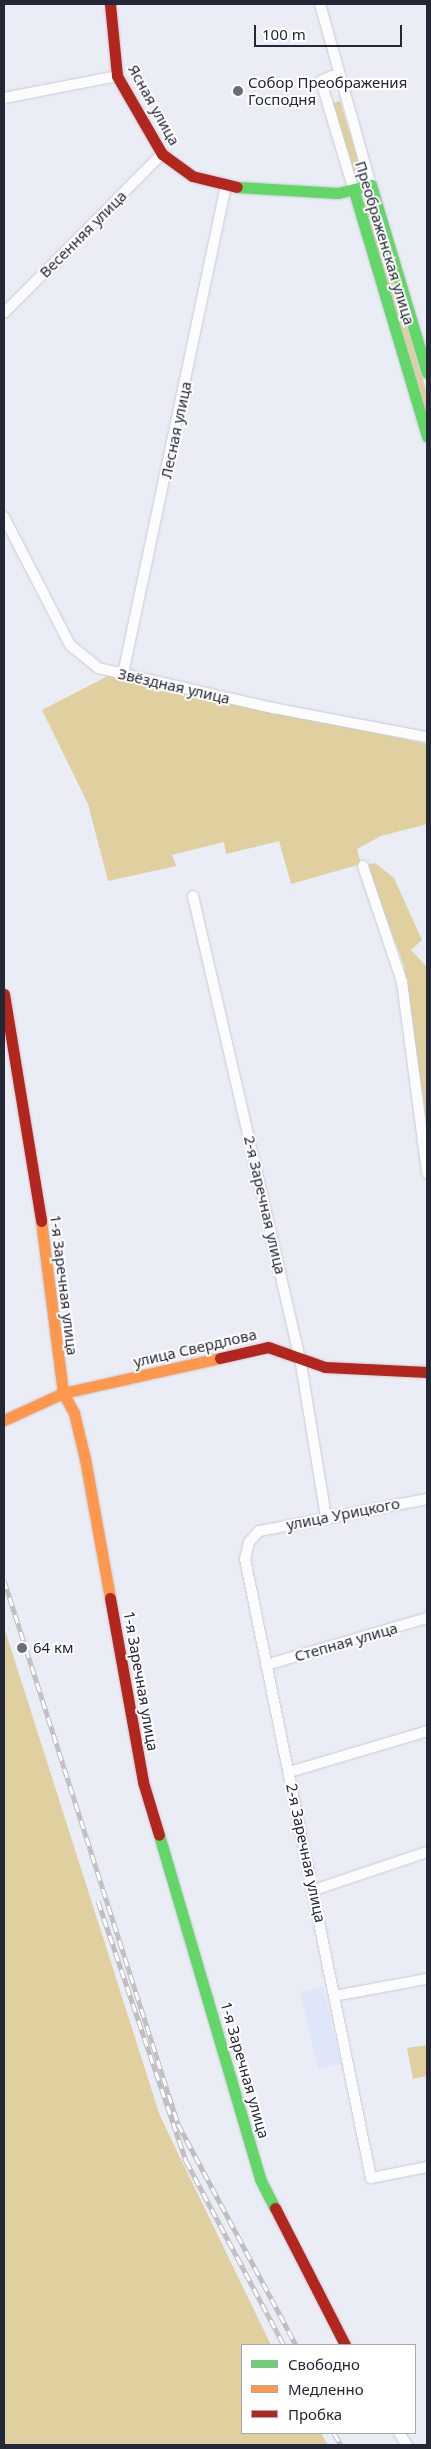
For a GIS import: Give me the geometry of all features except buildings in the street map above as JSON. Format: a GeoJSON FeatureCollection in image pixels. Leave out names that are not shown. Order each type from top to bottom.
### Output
{"type":"FeatureCollection","features":[{"type":"Feature","properties":{"kind":"street","name":"Ясная улица"},"geometry":{"type":"LineString","coordinates":[[110,4],[111,45],[117,76],[162,154],[192,176],[226,186],[354,191],[371,185]]}},
{"type":"Feature","properties":{"kind":"street","name":"Преображенская улица"},"geometry":{"type":"LineString","coordinates":[[320,4],[341,83],[427,374]]}},
{"type":"Feature","properties":{"kind":"street"},"geometry":{"type":"LineString","coordinates":[[4,98],[117,76]]}},
{"type":"Feature","properties":{"kind":"street","name":"Преображенская улица"},"geometry":{"type":"LineString","coordinates":[[341,83],[332,76],[321,81],[427,436]]}},
{"type":"Feature","properties":{"kind":"street","name":"Весенняя улица"},"geometry":{"type":"LineString","coordinates":[[4,313],[162,154]]}},
{"type":"Feature","properties":{"kind":"street","name":"Лесная улица"},"geometry":{"type":"LineString","coordinates":[[124,674],[226,186]]}},
{"type":"Feature","properties":{"kind":"street","name":"Звёздная улица"},"geometry":{"type":"LineString","coordinates":[[4,516],[70,645],[98,668],[427,737]]}},
{"type":"Feature","properties":{"kind":"street"},"geometry":{"type":"LineString","coordinates":[[363,866],[402,982],[427,1173]]}},
{"type":"Feature","properties":{"kind":"street","name":"2-я Заречная улица"},"geometry":{"type":"LineString","coordinates":[[193,896],[300,1358],[326,1516]]}},
{"type":"Feature","properties":{"kind":"street","name":"1-я Заречная улица"},"geometry":{"type":"LineString","coordinates":[[4,994],[31,1148],[63,1393],[74,1413],[85,1459],[143,1782],[260,2180],[344,2344]]}},
{"type":"Feature","properties":{"kind":"street","name":"улица Свердлова"},"geometry":{"type":"LineString","coordinates":[[4,1420],[63,1393],[268,1347],[325,1367],[427,1372]]}},
{"type":"Feature","properties":{"kind":"street","name":"улица Урицкого"},"geometry":{"type":"LineString","coordinates":[[259,1531],[326,1516],[427,1499]]}},
{"type":"Feature","properties":{"kind":"street","name":"2-я Заречная улица"},"geometry":{"type":"LineString","coordinates":[[259,1531],[249,1542],[245,1560],[314,1890],[371,2178],[427,2167]]}},
{"type":"Feature","properties":{"kind":"street","name":"Степная улица"},"geometry":{"type":"LineString","coordinates":[[266,1665],[427,1618]]}},
{"type":"Feature","properties":{"kind":"street"},"geometry":{"type":"LineString","coordinates":[[289,1772],[427,1731]]}},
{"type":"Feature","properties":{"kind":"street"},"geometry":{"type":"LineString","coordinates":[[314,1890],[427,1852]]}},
{"type":"Feature","properties":{"kind":"street"},"geometry":{"type":"LineString","coordinates":[[334,1996],[427,1979]]}},
{"type":"Feature","properties":{"kind":"street"},"geometry":{"type":"LineString","coordinates":[[400,2434],[407,2445]]}},
{"type":"Feature","properties":{"kind":"shaded area"},"geometry":{"type":"Polygon","coordinates":[[[340,101],[361,170],[354,172],[333,103],[340,101]]]}},
{"type":"Feature","properties":{"kind":"shaded area"},"geometry":{"type":"Polygon","coordinates":[[[370,201],[427,393],[427,420],[362,204],[370,201]]]}},
{"type":"Feature","properties":{"kind":"shaded area"},"geometry":{"type":"Polygon","coordinates":[[[108,676],[427,744],[427,824],[381,836],[357,849],[361,864],[291,884],[279,841],[226,854],[224,842],[172,855],[176,866],[108,881],[88,804],[42,710],[108,676]]]}},
{"type":"Feature","properties":{"kind":"shaded area"},"geometry":{"type":"Polygon","coordinates":[[[375,863],[394,878],[422,940],[411,950],[427,967],[427,1126],[404,965],[366,865],[375,863]]]}},
{"type":"Feature","properties":{"kind":"shaded area"},"geometry":{"type":"Polygon","coordinates":[[[4,1627],[160,2116],[271,2344],[241,2344],[241,2434],[322,2434],[328,2445],[4,2445],[4,1627]]]}},
{"type":"Feature","properties":{"kind":"shaded area"},"geometry":{"type":"Polygon","coordinates":[[[323,1986],[341,2064],[318,2069],[300,1992],[323,1986]]]}},
{"type":"Feature","properties":{"kind":"shaded area"},"geometry":{"type":"Polygon","coordinates":[[[427,2045],[427,2076],[413,2079],[407,2048],[427,2045]]]}},
{"type":"Feature","properties":{"kind":"railway"},"geometry":{"type":"LineString","coordinates":[[4,1580],[178,2124],[295,2344]]}},
{"type":"Feature","properties":{"kind":"railway"},"geometry":{"type":"LineString","coordinates":[[98,1901],[186,2161],[283,2344]]}},
{"type":"Feature","properties":{"kind":"railway"},"geometry":{"type":"LineString","coordinates":[[335,2434],[341,2445]]}},
{"type":"Feature","properties":{"kind":"traffic: fast"},"geometry":{"type":"LineString","coordinates":[[237,187],[338,193],[371,185],[427,373]]}},
{"type":"Feature","properties":{"kind":"traffic: fast"},"geometry":{"type":"LineString","coordinates":[[354,191],[427,436]]}},
{"type":"Feature","properties":{"kind":"traffic: fast"},"geometry":{"type":"LineString","coordinates":[[159,1835],[260,2179],[275,2208]]}},
{"type":"Feature","properties":{"kind":"traffic: slow"},"geometry":{"type":"LineString","coordinates":[[41,1221],[63,1393],[74,1413],[85,1459],[110,1598]]}},
{"type":"Feature","properties":{"kind":"traffic: slow"},"geometry":{"type":"LineString","coordinates":[[4,1420],[63,1393],[220,1358]]}},
{"type":"Feature","properties":{"kind":"traffic: jam"},"geometry":{"type":"LineString","coordinates":[[110,4],[117,76],[162,154],[192,176],[237,187]]}},
{"type":"Feature","properties":{"kind":"traffic: jam"},"geometry":{"type":"LineString","coordinates":[[4,994],[41,1221]]}},
{"type":"Feature","properties":{"kind":"traffic: jam"},"geometry":{"type":"LineString","coordinates":[[220,1358],[268,1347],[325,1367],[427,1372]]}},
{"type":"Feature","properties":{"kind":"traffic: jam"},"geometry":{"type":"LineString","coordinates":[[110,1598],[143,1782],[159,1835]]}},
{"type":"Feature","properties":{"kind":"traffic: jam"},"geometry":{"type":"LineString","coordinates":[[275,2208],[344,2344]]}},
{"type":"Feature","properties":{"kind":"place","name":"Собор Преображения Господня"},"geometry":{"type":"Point","coordinates":[238,91]}},
{"type":"Feature","properties":{"kind":"place","name":"64 км"},"geometry":{"type":"Point","coordinates":[22,1648]}}]}
